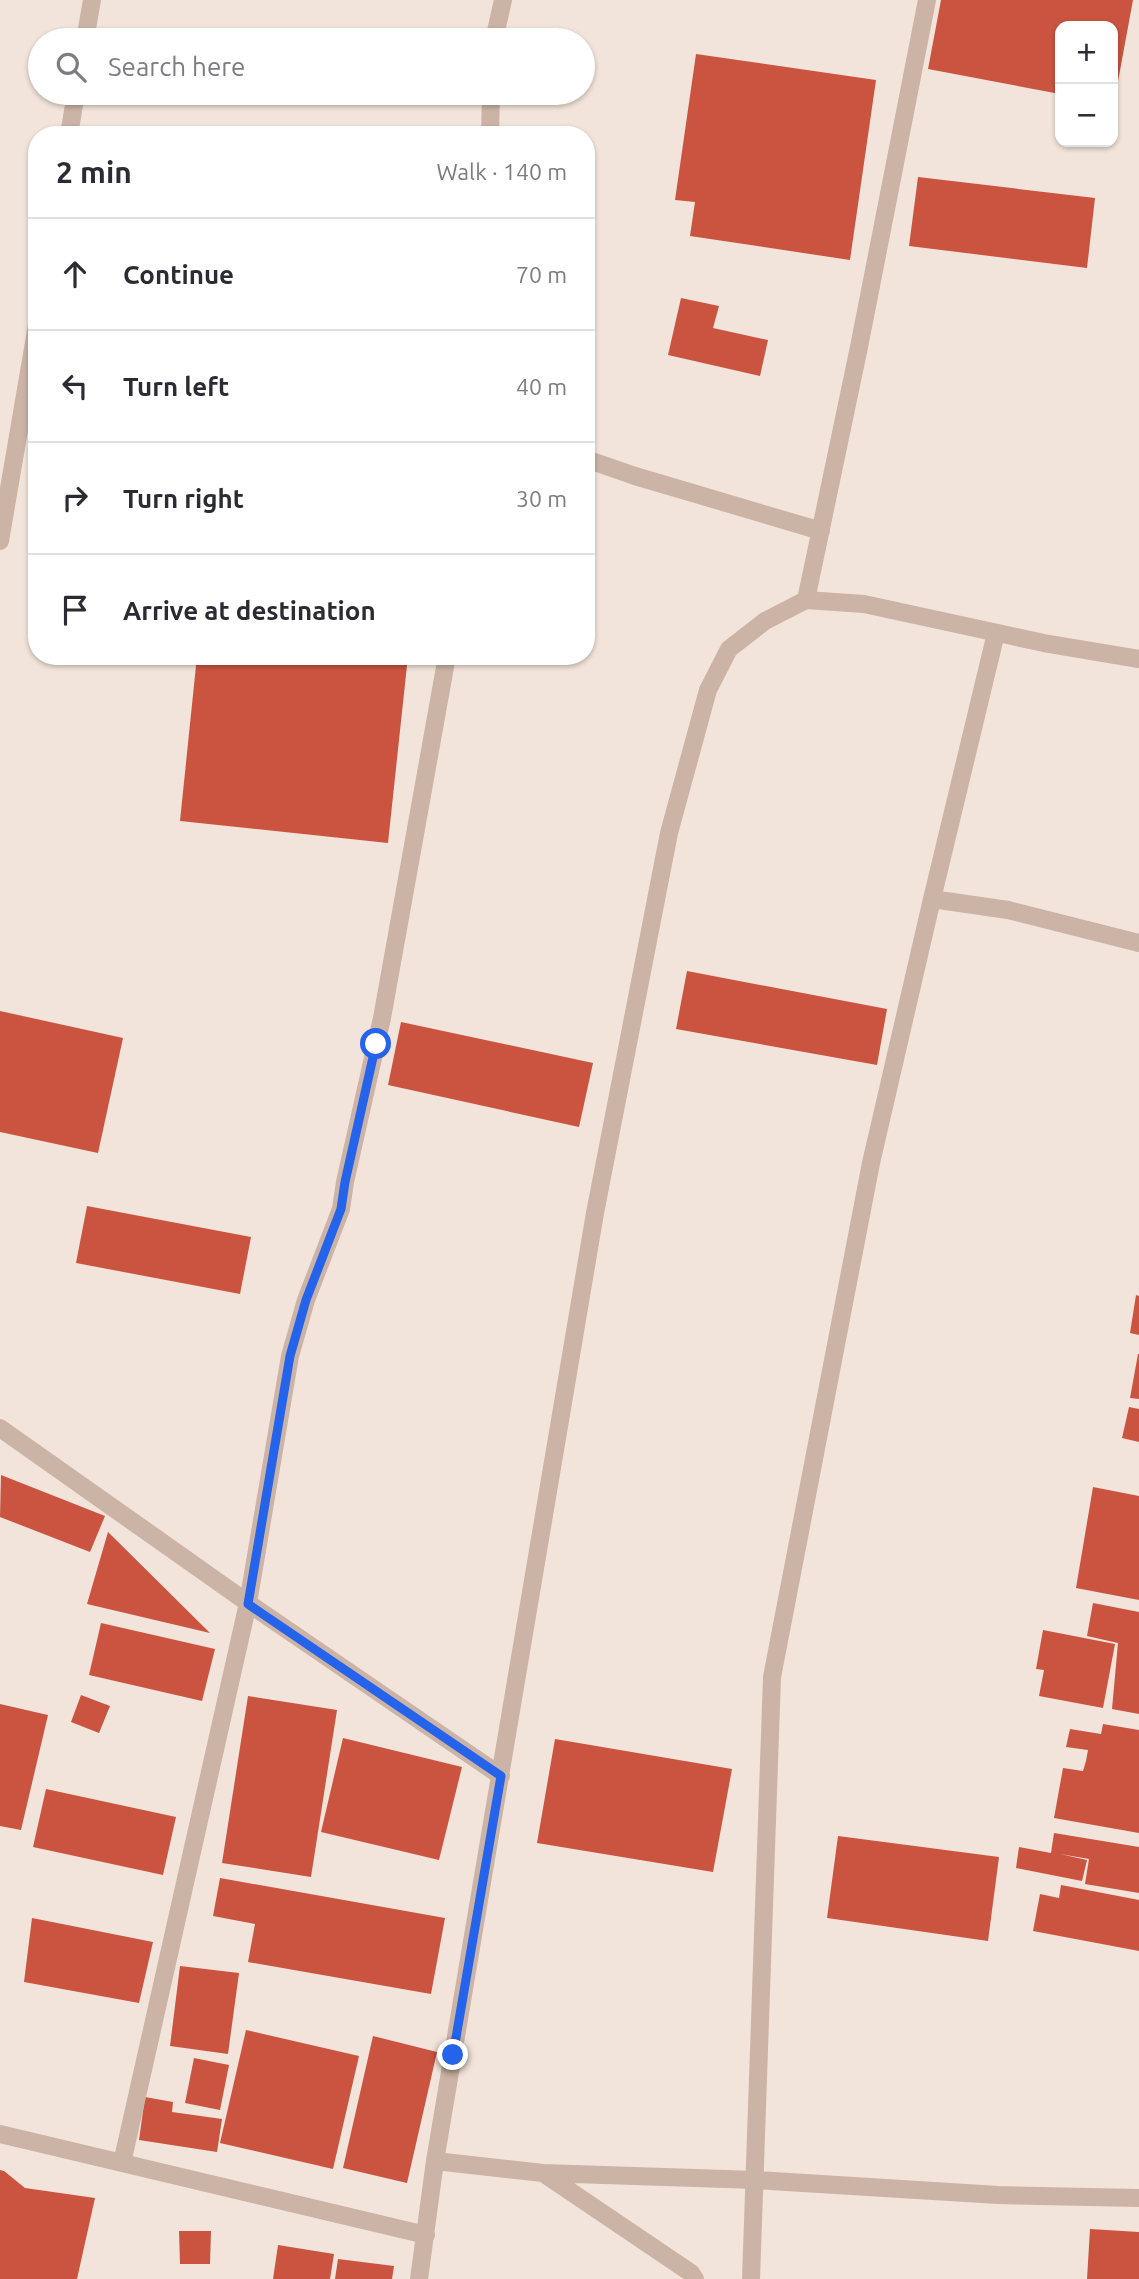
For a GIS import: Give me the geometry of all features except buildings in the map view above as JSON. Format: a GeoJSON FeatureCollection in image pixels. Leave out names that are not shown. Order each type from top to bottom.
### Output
{"type":"FeatureCollection","features":[{"type":"Feature","properties":{"kind":"street"},"geometry":{"type":"LineString","coordinates":[[87,28],[92,0]]}},
{"type":"Feature","properties":{"kind":"street"},"geometry":{"type":"LineString","coordinates":[[497,28],[503,0]]}},
{"type":"Feature","properties":{"kind":"street"},"geometry":{"type":"LineString","coordinates":[[806,600],[927,0]]}},
{"type":"Feature","properties":{"kind":"street"},"geometry":{"type":"LineString","coordinates":[[70,126],[74,105]]}},
{"type":"Feature","properties":{"kind":"street"},"geometry":{"type":"LineString","coordinates":[[491,105],[491,126]]}},
{"type":"Feature","properties":{"kind":"street"},"geometry":{"type":"LineString","coordinates":[[0,541],[28,378]]}},
{"type":"Feature","properties":{"kind":"street"},"geometry":{"type":"LineString","coordinates":[[595,462],[821,531]]}},
{"type":"Feature","properties":{"kind":"street"},"geometry":{"type":"LineString","coordinates":[[419,2279],[435,2161],[593,1227],[669,833],[708,690],[729,649],[765,621],[806,600],[864,604],[996,633],[1139,659]]}},
{"type":"Feature","properties":{"kind":"street"},"geometry":{"type":"LineString","coordinates":[[751,2279],[772,1677],[871,1163],[996,633]]}},
{"type":"Feature","properties":{"kind":"street"},"geometry":{"type":"LineString","coordinates":[[122,2163],[248,1604],[290,1356],[306,1300],[341,1209],[382,1018],[445,665]]}},
{"type":"Feature","properties":{"kind":"street"},"geometry":{"type":"LineString","coordinates":[[932,899],[1031,915],[1139,943]]}},
{"type":"Feature","properties":{"kind":"street"},"geometry":{"type":"LineString","coordinates":[[0,1428],[248,1604],[501,1776]]}},
{"type":"Feature","properties":{"kind":"street"},"geometry":{"type":"LineString","coordinates":[[0,2134],[426,2235]]}},
{"type":"Feature","properties":{"kind":"street"},"geometry":{"type":"LineString","coordinates":[[435,2161],[544,2173],[756,2180],[998,2195],[1139,2198]]}},
{"type":"Feature","properties":{"kind":"street"},"geometry":{"type":"LineString","coordinates":[[544,2173],[691,2273],[695,2279]]}},
{"type":"Feature","properties":{"kind":"route"},"geometry":{"type":"LineString","coordinates":[[376,1044],[341,1209],[306,1300],[290,1356],[248,1604],[501,1776],[453,2055]]}}]}
